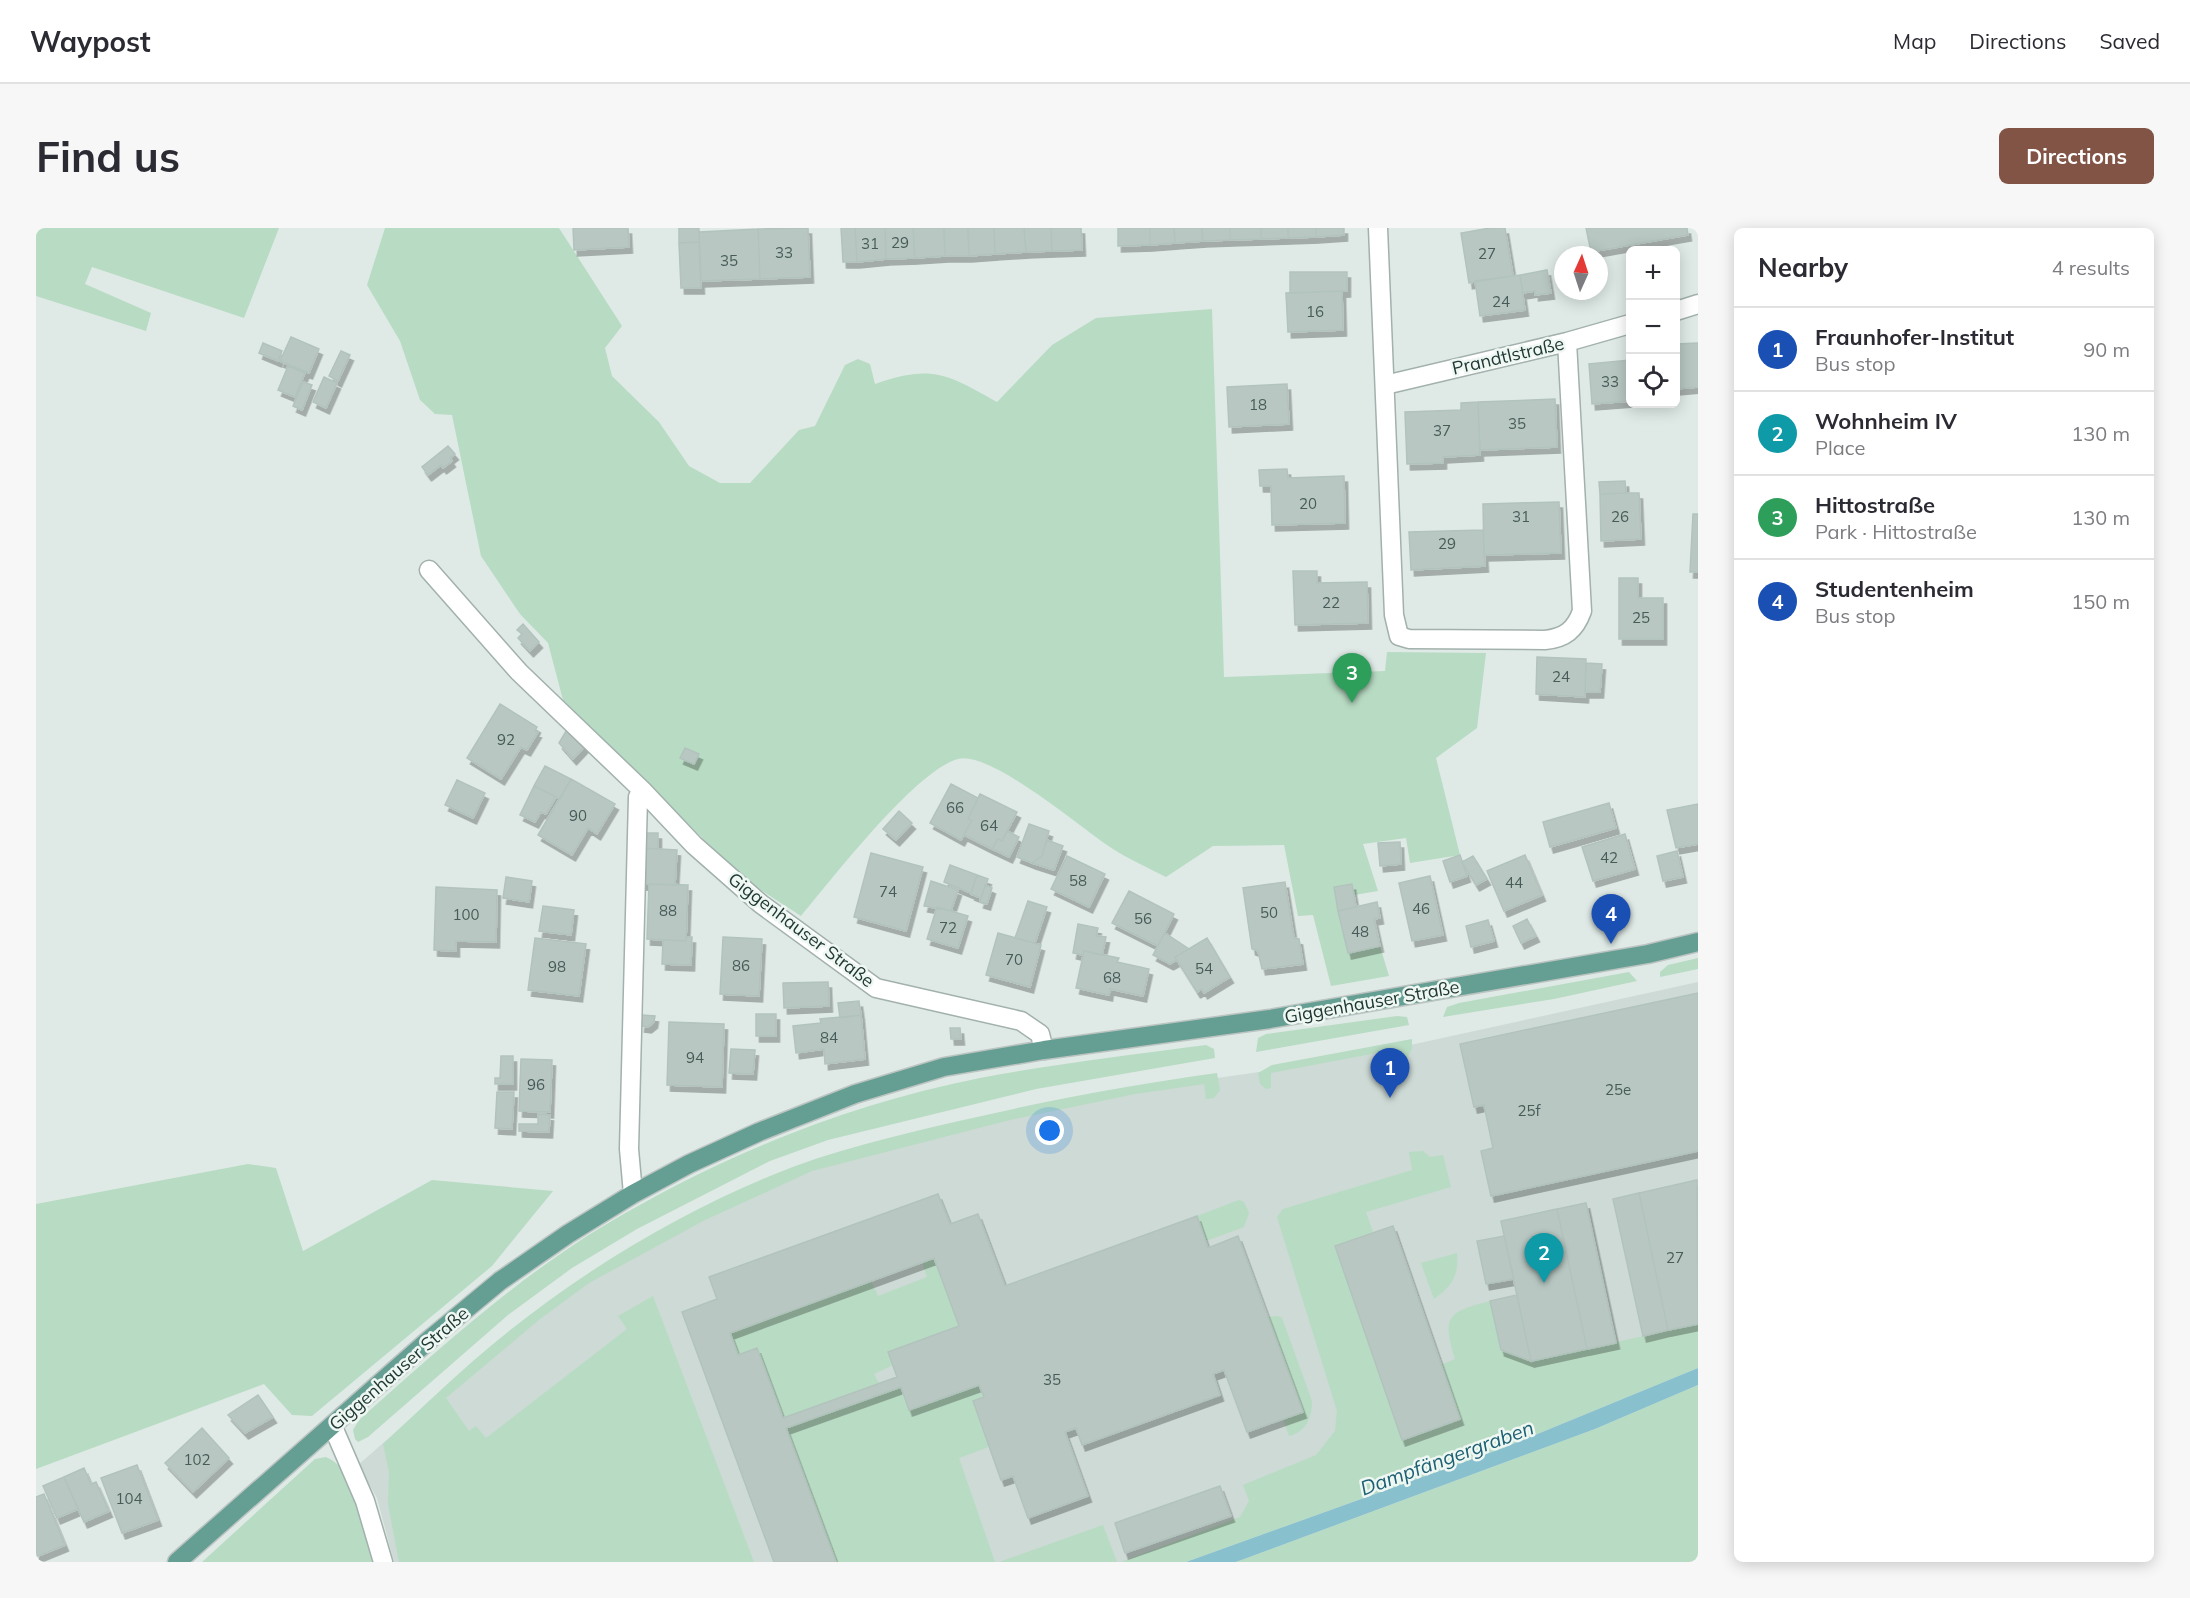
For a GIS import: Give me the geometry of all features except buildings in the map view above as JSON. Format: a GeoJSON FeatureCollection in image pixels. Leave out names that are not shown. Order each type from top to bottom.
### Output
{"type":"FeatureCollection","features":[{"type":"Feature","properties":{"kind":"main road","name":"Giggenhauser Straße"},"geometry":{"type":"LineString","coordinates":[[177,1562],[333,1427],[430,1339],[501,1281],[568,1234],[633,1194],[689,1164],[759,1132],[855,1094],[944,1067],[1044,1050],[1281,1018],[1648,954],[1698,942]]}},
{"type":"Feature","properties":{"kind":"street"},"geometry":{"type":"LineString","coordinates":[[1378,228],[1395,615],[1399,636],[1409,639],[1558,639],[1577,625],[1582,611],[1567,342]]}},
{"type":"Feature","properties":{"kind":"street"},"geometry":{"type":"LineString","coordinates":[[1680,310],[1698,304]]}},
{"type":"Feature","properties":{"kind":"street","name":"Prandtlstraße"},"geometry":{"type":"LineString","coordinates":[[1385,385],[1567,342],[1626,325]]}},
{"type":"Feature","properties":{"kind":"street","name":"Giggenhauser Straße"},"geometry":{"type":"LineString","coordinates":[[429,570],[519,672],[642,790],[694,845],[753,897],[862,980],[890,993],[1021,1021],[1040,1034],[1044,1050]]}},
{"type":"Feature","properties":{"kind":"street"},"geometry":{"type":"LineString","coordinates":[[633,1194],[629,1149],[633,928],[638,797],[642,790]]}},
{"type":"Feature","properties":{"kind":"street"},"geometry":{"type":"LineString","coordinates":[[333,1427],[365,1501],[383,1562]]}},
{"type":"Feature","properties":{"kind":"shaded area"},"geometry":{"type":"Polygon","coordinates":[[[1698,982],[1698,1352],[1125,1562],[394,1562],[377,1498],[358,1465],[454,1381],[608,1267],[692,1219],[838,1157],[1119,1092],[1266,1071],[1415,1044],[1698,982]]]}},
{"type":"Feature","properties":{"kind":"green space"},"geometry":{"type":"Polygon","coordinates":[[[36,228],[279,228],[244,318],[92,267],[85,284],[151,313],[146,331],[36,296],[36,228]]]}},
{"type":"Feature","properties":{"kind":"green space"},"geometry":{"type":"Polygon","coordinates":[[[385,228],[559,228],[622,326],[605,348],[612,376],[659,422],[689,466],[720,483],[750,483],[799,430],[815,426],[845,365],[858,359],[870,364],[875,384],[911,374],[939,375],[965,385],[997,402],[1052,345],[1096,318],[1212,309],[1224,677],[1385,671],[1387,652],[1486,653],[1477,728],[1436,758],[1460,855],[1410,863],[1406,838],[1363,844],[1378,891],[1354,895],[1351,884],[1334,888],[1348,952],[1380,946],[1389,976],[1331,986],[1313,915],[1298,916],[1284,845],[1213,846],[1166,877],[1113,849],[1014,779],[973,760],[958,759],[940,767],[920,783],[875,828],[801,916],[744,879],[563,700],[548,643],[520,614],[481,556],[452,415],[435,414],[420,400],[400,341],[367,285],[385,228]]]}},
{"type":"Feature","properties":{"kind":"green space"},"geometry":{"type":"Polygon","coordinates":[[[1698,958],[1698,969],[1660,977],[1660,972],[1668,965],[1698,958]]]}},
{"type":"Feature","properties":{"kind":"green space"},"geometry":{"type":"Polygon","coordinates":[[[1629,972],[1637,981],[1554,999],[1443,1017],[1447,1007],[1459,1003],[1629,972]]]}},
{"type":"Feature","properties":{"kind":"green space"},"geometry":{"type":"Polygon","coordinates":[[[1397,1016],[1407,1017],[1409,1025],[1256,1052],[1258,1038],[1266,1034],[1397,1016]]]}},
{"type":"Feature","properties":{"kind":"green space"},"geometry":{"type":"Polygon","coordinates":[[[1412,1039],[1412,1049],[1403,1065],[1391,1066],[1387,1051],[1271,1073],[1271,1088],[1266,1089],[1260,1084],[1258,1073],[1272,1065],[1412,1039]]]}},
{"type":"Feature","properties":{"kind":"green space"},"geometry":{"type":"Polygon","coordinates":[[[1206,1045],[1214,1049],[1215,1058],[1036,1089],[828,1140],[770,1161],[637,1229],[572,1268],[508,1315],[368,1437],[358,1442],[355,1439],[353,1430],[359,1420],[508,1292],[605,1225],[739,1155],[834,1118],[931,1089],[1036,1068],[1206,1045]]]}},
{"type":"Feature","properties":{"kind":"green space"},"geometry":{"type":"Polygon","coordinates":[[[1217,1073],[1220,1090],[1214,1098],[1206,1099],[1204,1084],[1135,1094],[1010,1120],[812,1171],[705,1220],[589,1283],[540,1319],[446,1398],[469,1431],[476,1426],[486,1438],[627,1329],[618,1316],[653,1296],[754,1562],[399,1562],[388,1504],[389,1472],[383,1444],[461,1371],[506,1333],[614,1256],[730,1193],[793,1167],[840,1151],[911,1132],[1023,1107],[1120,1088],[1217,1073]]]}},
{"type":"Feature","properties":{"kind":"green space"},"geometry":{"type":"Polygon","coordinates":[[[1423,1151],[1430,1157],[1443,1155],[1451,1187],[1366,1212],[1373,1232],[1335,1246],[1402,1440],[1460,1419],[1441,1365],[1455,1359],[1449,1324],[1457,1313],[1490,1301],[1501,1350],[1531,1361],[1698,1324],[1698,1368],[1503,1448],[1186,1562],[1121,1562],[1240,1517],[1249,1501],[1243,1485],[1316,1455],[1335,1431],[1337,1411],[1277,1217],[1283,1209],[1412,1170],[1409,1152],[1423,1151]]]}},
{"type":"Feature","properties":{"kind":"green space"},"geometry":{"type":"Polygon","coordinates":[[[248,1164],[276,1168],[303,1251],[432,1180],[553,1191],[492,1266],[312,1416],[292,1415],[264,1384],[36,1469],[36,1204],[248,1164]]]}},
{"type":"Feature","properties":{"kind":"green space"},"geometry":{"type":"Polygon","coordinates":[[[1239,1200],[1244,1202],[1249,1213],[1244,1227],[1206,1241],[1197,1216],[1239,1200]]]}},
{"type":"Feature","properties":{"kind":"green space"},"geometry":{"type":"Polygon","coordinates":[[[1457,1253],[1457,1268],[1453,1280],[1434,1299],[1421,1263],[1457,1253]]]}},
{"type":"Feature","properties":{"kind":"green space"},"geometry":{"type":"Polygon","coordinates":[[[934,1258],[959,1326],[888,1352],[893,1365],[874,1374],[879,1383],[783,1418],[757,1348],[738,1355],[730,1333],[871,1281],[878,1296],[927,1277],[922,1262],[934,1258]]]}},
{"type":"Feature","properties":{"kind":"green space"},"geometry":{"type":"Polygon","coordinates":[[[1268,1317],[1282,1318],[1312,1401],[1311,1413],[1304,1428],[1289,1436],[1283,1419],[1303,1411],[1268,1317]]]}},
{"type":"Feature","properties":{"kind":"green space"},"geometry":{"type":"Polygon","coordinates":[[[979,1385],[984,1397],[973,1402],[989,1447],[959,1458],[995,1562],[836,1562],[786,1428],[901,1387],[910,1410],[979,1385]]]}},
{"type":"Feature","properties":{"kind":"green space"},"geometry":{"type":"Polygon","coordinates":[[[1698,1385],[1698,1562],[1236,1562],[1595,1429],[1698,1385]]]}},
{"type":"Feature","properties":{"kind":"green space"},"geometry":{"type":"Polygon","coordinates":[[[326,1457],[337,1464],[353,1488],[364,1519],[374,1562],[202,1562],[315,1459],[326,1457]]]}},
{"type":"Feature","properties":{"kind":"green space"},"geometry":{"type":"Polygon","coordinates":[[[1103,1525],[1117,1562],[999,1562],[1103,1525]]]}},
{"type":"Feature","properties":{"kind":"water"},"geometry":{"type":"Polygon","coordinates":[[[1698,1368],[1698,1385],[1595,1429],[1236,1562],[1186,1562],[1503,1448],[1698,1368]]]}},
{"type":"Feature","properties":{"kind":"place","name":"Hittostraße"},"geometry":{"type":"Point","coordinates":[1352,703]}},
{"type":"Feature","properties":{"kind":"place","name":"Studentenheim"},"geometry":{"type":"Point","coordinates":[1611,944]}},
{"type":"Feature","properties":{"kind":"place","name":"Fraunhofer-Institut"},"geometry":{"type":"Point","coordinates":[1390,1098]}},
{"type":"Feature","properties":{"kind":"place","name":"Wohnheim IV"},"geometry":{"type":"Point","coordinates":[1544,1283]}},
{"type":"Feature","properties":{"kind":"water label","name":"Dampfängergraben"},"geometry":{"type":"Point","coordinates":[1447,1458]}}]}
